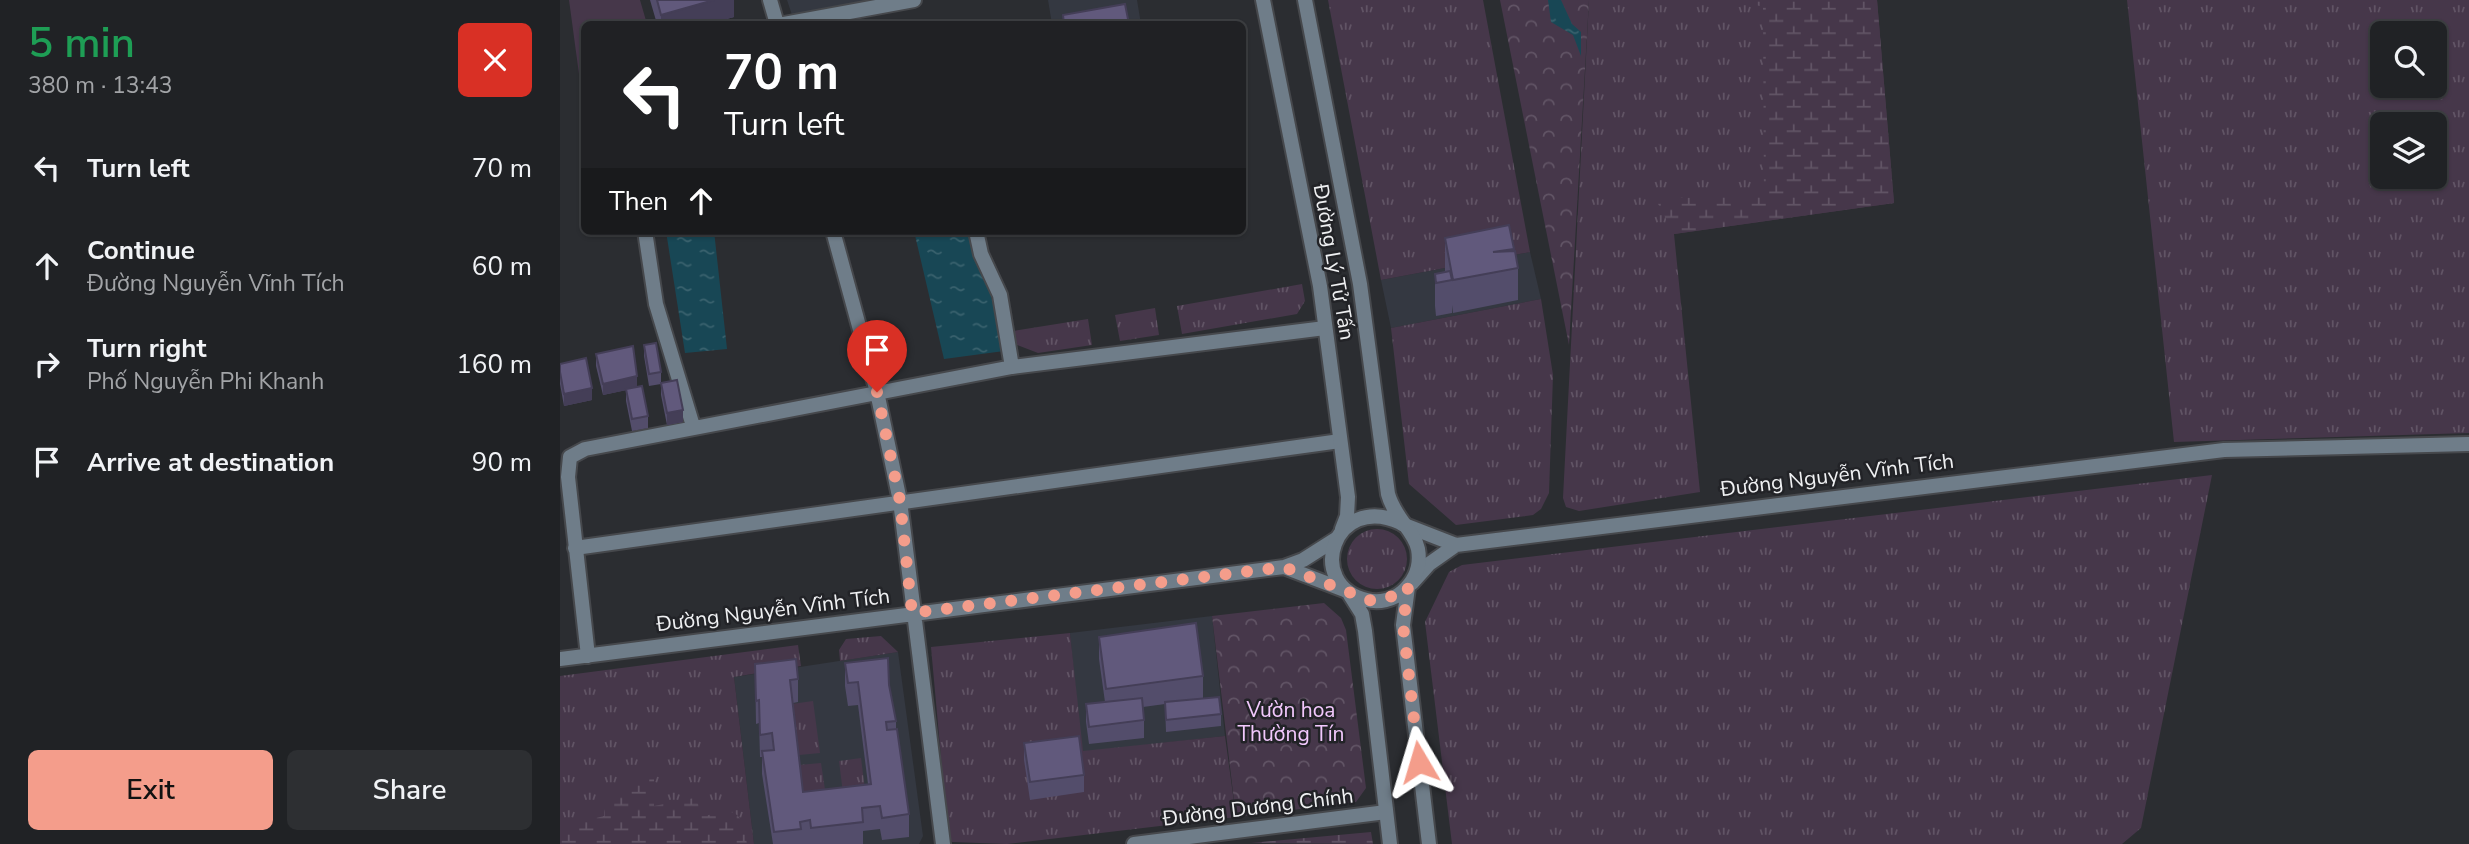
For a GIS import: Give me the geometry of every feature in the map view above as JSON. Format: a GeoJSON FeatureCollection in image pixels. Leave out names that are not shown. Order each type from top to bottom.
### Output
{"type":"FeatureCollection","features":[{"type":"Feature","properties":{"kind":"street"},"geometry":{"type":"LineString","coordinates":[[770,0],[776,21]]}},
{"type":"Feature","properties":{"kind":"street"},"geometry":{"type":"LineString","coordinates":[[800,21],[914,0]]}},
{"type":"Feature","properties":{"kind":"street","name":"Đường Lý Tử Tấn"},"geometry":{"type":"LineString","coordinates":[[1264,0],[1325,328],[1348,497],[1347,516],[1338,536]]}},
{"type":"Feature","properties":{"kind":"street","name":"Đường Lý Tử Tấn"},"geometry":{"type":"LineString","coordinates":[[1305,0],[1360,284],[1388,494],[1401,523]]}},
{"type":"Feature","properties":{"kind":"street"},"geometry":{"type":"LineString","coordinates":[[646,235],[656,304],[693,426]]}},
{"type":"Feature","properties":{"kind":"street"},"geometry":{"type":"LineString","coordinates":[[833,235],[877,392],[900,501],[943,844]]}},
{"type":"Feature","properties":{"kind":"street"},"geometry":{"type":"LineString","coordinates":[[977,235],[981,254],[1000,295],[1012,367]]}},
{"type":"Feature","properties":{"kind":"street"},"geometry":{"type":"LineString","coordinates":[[588,656],[568,477],[570,457],[585,449],[693,426],[1012,367],[1325,328]]}},
{"type":"Feature","properties":{"kind":"street"},"geometry":{"type":"LineString","coordinates":[[575,548],[1340,440]]}},
{"type":"Feature","properties":{"kind":"street","name":"Đường Nguyễn Vĩnh Tích"},"geometry":{"type":"LineString","coordinates":[[1456,545],[2224,450],[2469,444]]}},
{"type":"Feature","properties":{"kind":"street"},"geometry":{"type":"LineString","coordinates":[[1284,567],[1303,560],[1338,536],[1357,518],[1372,515],[1387,516],[1456,545]]}},
{"type":"Feature","properties":{"kind":"street"},"geometry":{"type":"LineString","coordinates":[[1401,523],[1411,533],[1418,547],[1419,562],[1408,587],[1403,625],[1429,844]]}},
{"type":"Feature","properties":{"kind":"street"},"geometry":{"type":"LineString","coordinates":[[1338,536],[1332,553],[1333,568],[1362,614],[1365,631],[1390,844]]}},
{"type":"Feature","properties":{"kind":"street"},"geometry":{"type":"LineString","coordinates":[[1284,567],[1372,601],[1398,595],[1429,564],[1456,545]]}},
{"type":"Feature","properties":{"kind":"street","name":"Đường Nguyễn Vĩnh Tích"},"geometry":{"type":"LineString","coordinates":[[560,659],[1284,567]]}},
{"type":"Feature","properties":{"kind":"street","name":"Đường Dương Chính"},"geometry":{"type":"LineString","coordinates":[[1134,844],[1386,812]]}},
{"type":"Feature","properties":{"kind":"shaded area"},"geometry":{"type":"Polygon","coordinates":[[[787,0],[869,0],[792,15],[787,0]]]}},
{"type":"Feature","properties":{"kind":"shaded area"},"geometry":{"type":"Polygon","coordinates":[[[1048,0],[1137,0],[1140,21],[1052,21],[1048,0]]]}},
{"type":"Feature","properties":{"kind":"shaded area"},"geometry":{"type":"Polygon","coordinates":[[[1530,252],[1541,299],[1391,328],[1381,280],[1530,252]]]}},
{"type":"Feature","properties":{"kind":"shaded area"},"geometry":{"type":"Polygon","coordinates":[[[1212,616],[1225,736],[1082,752],[1070,633],[1212,616]]]}},
{"type":"Feature","properties":{"kind":"shaded area"},"geometry":{"type":"Polygon","coordinates":[[[898,652],[923,836],[919,844],[754,844],[734,677],[898,652]]]}},
{"type":"Feature","properties":{"kind":"green space"},"geometry":{"type":"Polygon","coordinates":[[[569,0],[640,0],[646,21],[581,21],[581,89],[569,0]]]}},
{"type":"Feature","properties":{"kind":"green space"},"geometry":{"type":"Polygon","coordinates":[[[1328,0],[1483,0],[1530,252],[1381,280],[1328,0]]]}},
{"type":"Feature","properties":{"kind":"green space"},"geometry":{"type":"Polygon","coordinates":[[[1500,0],[1589,0],[1569,345],[1500,0]]]}},
{"type":"Feature","properties":{"kind":"green space"},"geometry":{"type":"Polygon","coordinates":[[[1589,0],[1877,0],[1894,203],[1674,234],[1700,492],[1579,511],[1566,507],[1563,498],[1589,0]]]}},
{"type":"Feature","properties":{"kind":"green space"},"geometry":{"type":"Polygon","coordinates":[[[1739,0],[1877,0],[1894,203],[1674,234],[1655,198],[1764,197],[1763,7],[1739,0]]]}},
{"type":"Feature","properties":{"kind":"green space"},"geometry":{"type":"Polygon","coordinates":[[[2127,0],[2469,0],[2469,433],[2174,442],[2127,0]]]}},
{"type":"Feature","properties":{"kind":"green space"},"geometry":{"type":"Polygon","coordinates":[[[1302,284],[1305,301],[1297,314],[1182,334],[1177,306],[1302,284]]]}},
{"type":"Feature","properties":{"kind":"green space"},"geometry":{"type":"Polygon","coordinates":[[[1541,299],[1553,375],[1549,493],[1541,509],[1533,515],[1456,525],[1409,484],[1391,328],[1541,299]]]}},
{"type":"Feature","properties":{"kind":"green space"},"geometry":{"type":"Polygon","coordinates":[[[1155,308],[1159,335],[1120,341],[1115,315],[1155,308]]]}},
{"type":"Feature","properties":{"kind":"green space"},"geometry":{"type":"Polygon","coordinates":[[[1088,319],[1092,345],[1038,353],[1015,344],[1013,331],[1088,319]]]}},
{"type":"Feature","properties":{"kind":"green space"},"geometry":{"type":"Polygon","coordinates":[[[2212,475],[2141,828],[2122,844],[1452,844],[1425,622],[1449,572],[1462,565],[2212,475]]]}},
{"type":"Feature","properties":{"kind":"green space"},"geometry":{"type":"Polygon","coordinates":[[[1371,529],[1383,529],[1402,542],[1407,559],[1405,571],[1394,584],[1383,589],[1371,589],[1352,576],[1347,565],[1347,553],[1360,534],[1371,529]]]}},
{"type":"Feature","properties":{"kind":"green space","name":"Vườn hoa Thường Tín"},"geometry":{"type":"Polygon","coordinates":[[[1324,603],[1341,618],[1346,630],[1366,788],[1356,802],[1236,817],[1212,616],[1324,603]]]}},
{"type":"Feature","properties":{"kind":"green space"},"geometry":{"type":"Polygon","coordinates":[[[1070,633],[1083,751],[1225,736],[1236,817],[1007,844],[952,842],[948,835],[931,647],[1070,633]]]}},
{"type":"Feature","properties":{"kind":"green space"},"geometry":{"type":"Polygon","coordinates":[[[881,636],[898,652],[840,661],[839,650],[846,639],[881,636]]]}},
{"type":"Feature","properties":{"kind":"green space"},"geometry":{"type":"Polygon","coordinates":[[[798,645],[801,666],[734,677],[754,844],[560,844],[560,676],[798,645]]]}},
{"type":"Feature","properties":{"kind":"green space"},"geometry":{"type":"Polygon","coordinates":[[[813,701],[820,753],[799,755],[792,704],[813,701]]]}},
{"type":"Feature","properties":{"kind":"green space"},"geometry":{"type":"Polygon","coordinates":[[[861,758],[867,806],[844,801],[839,761],[861,758]]]}},
{"type":"Feature","properties":{"kind":"green space"},"geometry":{"type":"Polygon","coordinates":[[[821,763],[827,803],[806,814],[799,765],[821,763]]]}},
{"type":"Feature","properties":{"kind":"green space"},"geometry":{"type":"Polygon","coordinates":[[[642,770],[654,773],[654,806],[694,798],[706,816],[732,812],[743,825],[747,844],[560,844],[560,827],[604,816],[605,799],[629,792],[642,770]]]}},
{"type":"Feature","properties":{"kind":"green space"},"geometry":{"type":"Polygon","coordinates":[[[1371,832],[1373,844],[1251,843],[1371,832]]]}},
{"type":"Feature","properties":{"kind":"water"},"geometry":{"type":"Polygon","coordinates":[[[1548,0],[1561,0],[1572,24],[1581,32],[1581,56],[1573,35],[1551,22],[1548,0]]]}},
{"type":"Feature","properties":{"kind":"water"},"geometry":{"type":"Polygon","coordinates":[[[667,235],[714,235],[727,349],[685,353],[667,235]]]}},
{"type":"Feature","properties":{"kind":"water"},"geometry":{"type":"Polygon","coordinates":[[[915,235],[968,235],[991,296],[1004,351],[944,359],[915,235]]]}},
{"type":"Feature","properties":{"kind":"building"},"geometry":{"type":"Polygon","coordinates":[[[657,0],[714,0],[661,15],[657,0]]]}},
{"type":"Feature","properties":{"kind":"building"},"geometry":{"type":"Polygon","coordinates":[[[1125,4],[1128,21],[1064,21],[1063,15],[1125,4]]]}},
{"type":"Feature","properties":{"kind":"building"},"geometry":{"type":"Polygon","coordinates":[[[1509,225],[1514,249],[1493,252],[1515,251],[1518,268],[1453,280],[1445,238],[1509,225]]]}},
{"type":"Feature","properties":{"kind":"building"},"geometry":{"type":"Polygon","coordinates":[[[1450,271],[1452,280],[1436,283],[1435,274],[1450,271]]]}},
{"type":"Feature","properties":{"kind":"building"},"geometry":{"type":"Polygon","coordinates":[[[656,343],[661,372],[649,374],[644,345],[656,343]]]}},
{"type":"Feature","properties":{"kind":"building"},"geometry":{"type":"Polygon","coordinates":[[[633,346],[637,376],[603,384],[596,354],[633,346]]]}},
{"type":"Feature","properties":{"kind":"building"},"geometry":{"type":"Polygon","coordinates":[[[586,358],[592,388],[564,394],[560,364],[586,358]]]}},
{"type":"Feature","properties":{"kind":"building"},"geometry":{"type":"Polygon","coordinates":[[[677,380],[683,410],[667,413],[661,383],[677,380]]]}},
{"type":"Feature","properties":{"kind":"building"},"geometry":{"type":"Polygon","coordinates":[[[642,386],[648,416],[632,419],[626,389],[642,386]]]}},
{"type":"Feature","properties":{"kind":"building"},"geometry":{"type":"Polygon","coordinates":[[[1196,623],[1203,676],[1106,689],[1099,637],[1196,623]]]}},
{"type":"Feature","properties":{"kind":"building"},"geometry":{"type":"Polygon","coordinates":[[[888,658],[889,685],[896,721],[886,722],[887,730],[897,729],[909,814],[882,818],[880,806],[862,808],[863,822],[811,828],[810,820],[800,822],[801,829],[774,832],[762,751],[774,750],[772,733],[760,735],[755,664],[796,659],[798,679],[790,680],[803,792],[871,784],[858,682],[848,683],[845,663],[888,658]]]}},
{"type":"Feature","properties":{"kind":"building"},"geometry":{"type":"Polygon","coordinates":[[[1219,697],[1221,714],[1166,720],[1165,702],[1219,697]]]}},
{"type":"Feature","properties":{"kind":"building"},"geometry":{"type":"Polygon","coordinates":[[[1142,698],[1144,720],[1089,727],[1086,704],[1142,698]]]}},
{"type":"Feature","properties":{"kind":"building"},"geometry":{"type":"Polygon","coordinates":[[[1079,736],[1084,775],[1030,782],[1024,743],[1079,736]]]}},
{"type":"Feature","properties":{"kind":"route"},"geometry":{"type":"LineString","coordinates":[[877,392],[900,501],[912,613],[1284,567],[1326,581],[1358,598],[1372,601],[1398,595],[1408,587],[1403,625],[1419,762]]}}]}
